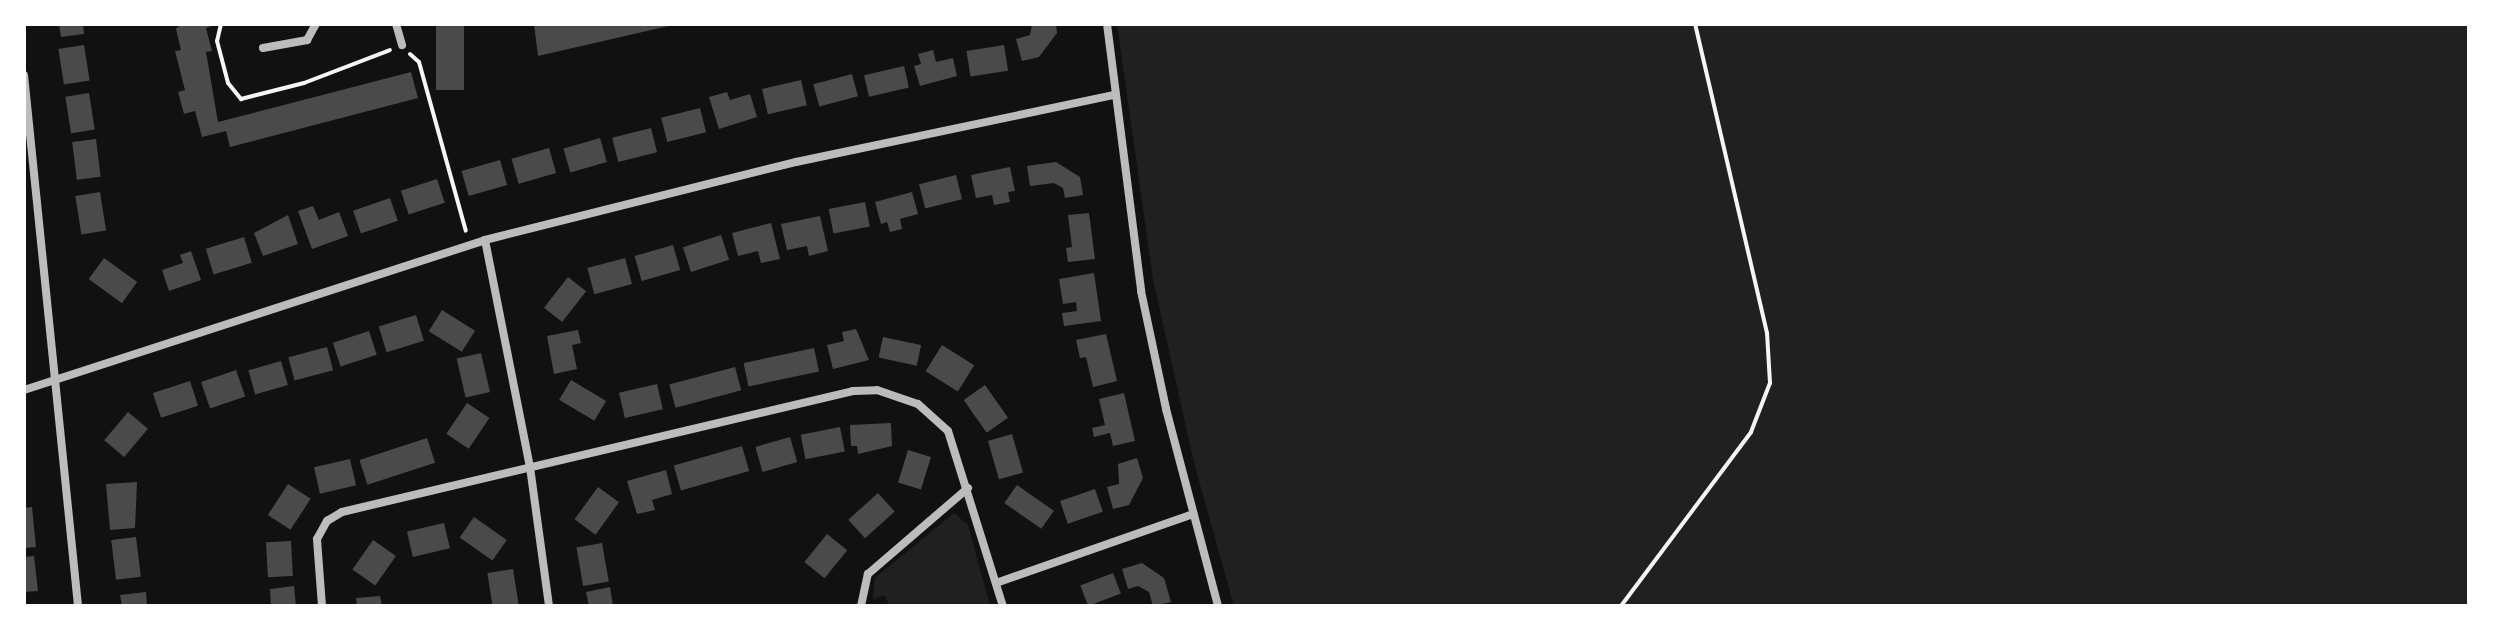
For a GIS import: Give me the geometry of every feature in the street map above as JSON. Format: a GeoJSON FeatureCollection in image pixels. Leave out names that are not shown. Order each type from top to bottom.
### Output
{"type":"FeatureCollection","features":[{"type":"Feature","properties":{"kind":"street"},"geometry":{"type":"LineString","coordinates":[[263,48],[307,40],[316,24]]}},
{"type":"Feature","properties":{"kind":"street"},"geometry":{"type":"LineString","coordinates":[[396,24],[402,45]]}},
{"type":"Feature","properties":{"kind":"street"},"geometry":{"type":"LineString","coordinates":[[1107,24],[1113,95],[1141,291],[1193,514],[1218,606]]}},
{"type":"Feature","properties":{"kind":"street"},"geometry":{"type":"LineString","coordinates":[[24,75],[78,606]]}},
{"type":"Feature","properties":{"kind":"street"},"geometry":{"type":"LineString","coordinates":[[24,390],[54,377],[485,240],[796,162],[1113,95]]}},
{"type":"Feature","properties":{"kind":"street"},"geometry":{"type":"LineString","coordinates":[[485,240],[530,467],[549,606]]}},
{"type":"Feature","properties":{"kind":"street"},"geometry":{"type":"LineString","coordinates":[[322,606],[317,539],[327,521],[342,512],[853,391],[877,390],[898,395],[934,415],[958,450],[1003,606]]}},
{"type":"Feature","properties":{"kind":"street"},"geometry":{"type":"LineString","coordinates":[[861,606],[868,574],[968,488]]}},
{"type":"Feature","properties":{"kind":"street"},"geometry":{"type":"LineString","coordinates":[[996,583],[1193,514]]}},
{"type":"Feature","properties":{"kind":"path"},"geometry":{"type":"LineString","coordinates":[[221,24],[217,41],[228,83],[241,99],[329,75],[402,45],[419,62],[470,245]]}},
{"type":"Feature","properties":{"kind":"path"},"geometry":{"type":"LineString","coordinates":[[1621,606],[1751,432],[1770,383],[1767,333],[1695,24]]}},
{"type":"Feature","properties":{"kind":"shaded area"},"geometry":{"type":"Polygon","coordinates":[[[1117,24],[2469,24],[2469,606],[1234,606],[1194,463],[1153,279],[1117,24]]]}},
{"type":"Feature","properties":{"kind":"shaded area"},"geometry":{"type":"Polygon","coordinates":[[[954,513],[968,525],[990,606],[889,606],[885,595],[873,599],[875,578],[954,513]]]}},
{"type":"Feature","properties":{"kind":"building"},"geometry":{"type":"Polygon","coordinates":[[[59,24],[83,24],[84,34],[61,37],[59,24]]]}},
{"type":"Feature","properties":{"kind":"building"},"geometry":{"type":"Polygon","coordinates":[[[181,24],[218,24],[206,28],[212,51],[206,52],[218,122],[411,72],[418,98],[230,147],[226,131],[202,137],[195,111],[184,114],[178,92],[185,90],[175,51],[181,50],[176,29],[181,24]]]}},
{"type":"Feature","properties":{"kind":"building"},"geometry":{"type":"Polygon","coordinates":[[[436,24],[464,24],[464,90],[436,90],[436,24]]]}},
{"type":"Feature","properties":{"kind":"building"},"geometry":{"type":"Polygon","coordinates":[[[534,24],[673,24],[673,25],[538,56],[534,24]]]}},
{"type":"Feature","properties":{"kind":"building"},"geometry":{"type":"Polygon","coordinates":[[[1032,24],[1056,24],[1057,33],[1039,57],[1022,61],[1016,39],[1030,35],[1032,24]]]}},
{"type":"Feature","properties":{"kind":"building"},"geometry":{"type":"Polygon","coordinates":[[[84,45],[90,81],[64,85],[58,49],[84,45]]]}},
{"type":"Feature","properties":{"kind":"building"},"geometry":{"type":"Polygon","coordinates":[[[1004,45],[1008,71],[971,77],[966,51],[1004,45]]]}},
{"type":"Feature","properties":{"kind":"building"},"geometry":{"type":"Polygon","coordinates":[[[933,50],[936,62],[953,58],[957,76],[920,86],[914,66],[921,64],[918,54],[933,50]]]}},
{"type":"Feature","properties":{"kind":"building"},"geometry":{"type":"Polygon","coordinates":[[[904,66],[909,87],[869,97],[864,75],[904,66]]]}},
{"type":"Feature","properties":{"kind":"building"},"geometry":{"type":"Polygon","coordinates":[[[852,74],[858,96],[819,107],[813,84],[852,74]]]}},
{"type":"Feature","properties":{"kind":"building"},"geometry":{"type":"Polygon","coordinates":[[[801,80],[807,105],[768,114],[762,89],[801,80]]]}},
{"type":"Feature","properties":{"kind":"building"},"geometry":{"type":"Polygon","coordinates":[[[727,92],[730,100],[750,94],[757,117],[719,129],[709,97],[727,92]]]}},
{"type":"Feature","properties":{"kind":"building"},"geometry":{"type":"Polygon","coordinates":[[[89,93],[95,130],[71,133],[65,97],[89,93]]]}},
{"type":"Feature","properties":{"kind":"building"},"geometry":{"type":"Polygon","coordinates":[[[700,108],[706,132],[667,142],[661,118],[700,108]]]}},
{"type":"Feature","properties":{"kind":"building"},"geometry":{"type":"Polygon","coordinates":[[[651,128],[657,152],[618,162],[612,138],[651,128]]]}},
{"type":"Feature","properties":{"kind":"building"},"geometry":{"type":"Polygon","coordinates":[[[600,138],[607,162],[570,173],[563,148],[600,138]]]}},
{"type":"Feature","properties":{"kind":"building"},"geometry":{"type":"Polygon","coordinates":[[[96,139],[101,177],[77,180],[72,142],[96,139]]]}},
{"type":"Feature","properties":{"kind":"building"},"geometry":{"type":"Polygon","coordinates":[[[549,148],[556,173],[519,184],[512,159],[549,148]]]}},
{"type":"Feature","properties":{"kind":"building"},"geometry":{"type":"Polygon","coordinates":[[[500,160],[507,185],[469,196],[462,171],[500,160]]]}},
{"type":"Feature","properties":{"kind":"building"},"geometry":{"type":"Polygon","coordinates":[[[1056,162],[1080,177],[1083,195],[1065,198],[1063,188],[1054,183],[1030,186],[1027,166],[1056,162]]]}},
{"type":"Feature","properties":{"kind":"building"},"geometry":{"type":"Polygon","coordinates":[[[1010,167],[1015,191],[1008,192],[1010,202],[994,205],[992,195],[976,198],[971,175],[1010,167]]]}},
{"type":"Feature","properties":{"kind":"building"},"geometry":{"type":"Polygon","coordinates":[[[956,175],[962,199],[925,208],[919,184],[956,175]]]}},
{"type":"Feature","properties":{"kind":"building"},"geometry":{"type":"Polygon","coordinates":[[[437,179],[445,203],[409,215],[401,191],[437,179]]]}},
{"type":"Feature","properties":{"kind":"building"},"geometry":{"type":"Polygon","coordinates":[[[100,192],[106,231],[81,234],[75,196],[100,192]]]}},
{"type":"Feature","properties":{"kind":"building"},"geometry":{"type":"Polygon","coordinates":[[[912,192],[918,214],[900,219],[902,229],[890,232],[887,222],[881,224],[875,202],[912,192]]]}},
{"type":"Feature","properties":{"kind":"building"},"geometry":{"type":"Polygon","coordinates":[[[390,198],[398,221],[361,233],[353,211],[390,198]]]}},
{"type":"Feature","properties":{"kind":"building"},"geometry":{"type":"Polygon","coordinates":[[[865,202],[870,227],[833,234],[829,209],[865,202]]]}},
{"type":"Feature","properties":{"kind":"building"},"geometry":{"type":"Polygon","coordinates":[[[313,206],[319,220],[339,212],[348,236],[312,249],[298,211],[313,206]]]}},
{"type":"Feature","properties":{"kind":"building"},"geometry":{"type":"Polygon","coordinates":[[[1089,213],[1095,259],[1068,262],[1066,248],[1072,247],[1068,215],[1089,213]]]}},
{"type":"Feature","properties":{"kind":"building"},"geometry":{"type":"Polygon","coordinates":[[[288,215],[298,244],[263,256],[254,233],[288,215]]]}},
{"type":"Feature","properties":{"kind":"building"},"geometry":{"type":"Polygon","coordinates":[[[820,216],[828,251],[809,256],[807,246],[787,250],[781,224],[820,216]]]}},
{"type":"Feature","properties":{"kind":"building"},"geometry":{"type":"Polygon","coordinates":[[[771,223],[780,259],[761,263],[758,251],[738,256],[732,233],[771,223]]]}},
{"type":"Feature","properties":{"kind":"building"},"geometry":{"type":"Polygon","coordinates":[[[721,235],[729,260],[691,272],[683,247],[721,235]]]}},
{"type":"Feature","properties":{"kind":"building"},"geometry":{"type":"Polygon","coordinates":[[[244,237],[252,263],[214,275],[206,249],[244,237]]]}},
{"type":"Feature","properties":{"kind":"building"},"geometry":{"type":"Polygon","coordinates":[[[673,245],[680,270],[642,281],[635,256],[673,245]]]}},
{"type":"Feature","properties":{"kind":"building"},"geometry":{"type":"Polygon","coordinates":[[[191,251],[201,280],[169,291],[162,270],[183,263],[180,255],[191,251]]]}},
{"type":"Feature","properties":{"kind":"building"},"geometry":{"type":"Polygon","coordinates":[[[104,258],[137,282],[122,303],[89,279],[104,258]]]}},
{"type":"Feature","properties":{"kind":"building"},"geometry":{"type":"Polygon","coordinates":[[[625,258],[632,284],[594,294],[587,268],[625,258]]]}},
{"type":"Feature","properties":{"kind":"building"},"geometry":{"type":"Polygon","coordinates":[[[1094,273],[1101,321],[1064,326],[1062,313],[1077,311],[1076,302],[1063,304],[1059,279],[1094,273]]]}},
{"type":"Feature","properties":{"kind":"building"},"geometry":{"type":"Polygon","coordinates":[[[568,277],[586,291],[562,322],[544,308],[568,277]]]}},
{"type":"Feature","properties":{"kind":"building"},"geometry":{"type":"Polygon","coordinates":[[[442,310],[475,331],[462,352],[429,331],[442,310]]]}},
{"type":"Feature","properties":{"kind":"building"},"geometry":{"type":"Polygon","coordinates":[[[416,315],[424,341],[387,352],[379,326],[416,315]]]}},
{"type":"Feature","properties":{"kind":"building"},"geometry":{"type":"Polygon","coordinates":[[[856,329],[869,360],[833,369],[827,345],[844,341],[842,332],[856,329]]]}},
{"type":"Feature","properties":{"kind":"building"},"geometry":{"type":"Polygon","coordinates":[[[578,330],[581,343],[572,345],[577,369],[554,374],[547,336],[578,330]]]}},
{"type":"Feature","properties":{"kind":"building"},"geometry":{"type":"Polygon","coordinates":[[[369,331],[377,355],[341,367],[333,343],[369,331]]]}},
{"type":"Feature","properties":{"kind":"building"},"geometry":{"type":"Polygon","coordinates":[[[1106,334],[1117,381],[1093,387],[1086,357],[1080,358],[1076,340],[1106,334]]]}},
{"type":"Feature","properties":{"kind":"building"},"geometry":{"type":"Polygon","coordinates":[[[883,337],[921,345],[917,366],[879,358],[883,337]]]}},
{"type":"Feature","properties":{"kind":"building"},"geometry":{"type":"Polygon","coordinates":[[[942,345],[974,365],[958,391],[926,371],[942,345]]]}},
{"type":"Feature","properties":{"kind":"building"},"geometry":{"type":"Polygon","coordinates":[[[327,347],[333,370],[295,381],[288,357],[327,347]]]}},
{"type":"Feature","properties":{"kind":"building"},"geometry":{"type":"Polygon","coordinates":[[[814,348],[819,371],[749,386],[744,363],[814,348]]]}},
{"type":"Feature","properties":{"kind":"building"},"geometry":{"type":"Polygon","coordinates":[[[481,353],[490,392],[466,398],[457,359],[481,353]]]}},
{"type":"Feature","properties":{"kind":"building"},"geometry":{"type":"Polygon","coordinates":[[[281,361],[288,385],[255,394],[248,370],[281,361]]]}},
{"type":"Feature","properties":{"kind":"building"},"geometry":{"type":"Polygon","coordinates":[[[735,367],[741,390],[676,408],[669,385],[735,367]]]}},
{"type":"Feature","properties":{"kind":"building"},"geometry":{"type":"Polygon","coordinates":[[[236,370],[245,396],[210,409],[201,382],[236,370]]]}},
{"type":"Feature","properties":{"kind":"building"},"geometry":{"type":"Polygon","coordinates":[[[571,380],[606,401],[594,421],[559,400],[571,380]]]}},
{"type":"Feature","properties":{"kind":"building"},"geometry":{"type":"Polygon","coordinates":[[[190,381],[198,406],[161,418],[153,393],[190,381]]]}},
{"type":"Feature","properties":{"kind":"building"},"geometry":{"type":"Polygon","coordinates":[[[657,384],[663,409],[625,418],[619,393],[657,384]]]}},
{"type":"Feature","properties":{"kind":"building"},"geometry":{"type":"Polygon","coordinates":[[[985,385],[1008,418],[987,433],[964,400],[985,385]]]}},
{"type":"Feature","properties":{"kind":"building"},"geometry":{"type":"Polygon","coordinates":[[[1124,393],[1135,441],[1113,446],[1110,433],[1094,437],[1092,428],[1105,425],[1099,399],[1124,393]]]}},
{"type":"Feature","properties":{"kind":"building"},"geometry":{"type":"Polygon","coordinates":[[[467,403],[489,418],[469,449],[446,434],[467,403]]]}},
{"type":"Feature","properties":{"kind":"building"},"geometry":{"type":"Polygon","coordinates":[[[128,412],[148,429],[124,457],[104,440],[128,412]]]}},
{"type":"Feature","properties":{"kind":"building"},"geometry":{"type":"Polygon","coordinates":[[[891,423],[892,446],[858,454],[857,446],[851,446],[850,425],[891,423]]]}},
{"type":"Feature","properties":{"kind":"building"},"geometry":{"type":"Polygon","coordinates":[[[840,427],[845,452],[806,459],[801,435],[840,427]]]}},
{"type":"Feature","properties":{"kind":"building"},"geometry":{"type":"Polygon","coordinates":[[[1012,434],[1023,472],[999,479],[988,441],[1012,434]]]}},
{"type":"Feature","properties":{"kind":"building"},"geometry":{"type":"Polygon","coordinates":[[[790,437],[797,462],[763,472],[755,447],[790,437]]]}},
{"type":"Feature","properties":{"kind":"building"},"geometry":{"type":"Polygon","coordinates":[[[427,438],[435,463],[368,485],[359,460],[427,438]]]}},
{"type":"Feature","properties":{"kind":"building"},"geometry":{"type":"Polygon","coordinates":[[[742,446],[749,471],[681,491],[674,466],[742,446]]]}},
{"type":"Feature","properties":{"kind":"building"},"geometry":{"type":"Polygon","coordinates":[[[908,450],[931,457],[921,490],[898,483],[908,450]]]}},
{"type":"Feature","properties":{"kind":"building"},"geometry":{"type":"Polygon","coordinates":[[[1137,458],[1143,478],[1129,505],[1113,509],[1107,487],[1119,484],[1118,464],[1137,458]]]}},
{"type":"Feature","properties":{"kind":"building"},"geometry":{"type":"Polygon","coordinates":[[[350,459],[356,485],[320,494],[314,467],[350,459]]]}},
{"type":"Feature","properties":{"kind":"building"},"geometry":{"type":"Polygon","coordinates":[[[666,470],[672,494],[652,500],[655,510],[637,514],[627,481],[666,470]]]}},
{"type":"Feature","properties":{"kind":"building"},"geometry":{"type":"Polygon","coordinates":[[[137,482],[135,528],[110,530],[106,484],[137,482]]]}},
{"type":"Feature","properties":{"kind":"building"},"geometry":{"type":"Polygon","coordinates":[[[288,484],[311,499],[290,530],[268,515],[288,484]]]}},
{"type":"Feature","properties":{"kind":"building"},"geometry":{"type":"Polygon","coordinates":[[[1017,485],[1054,511],[1041,529],[1004,503],[1017,485]]]}},
{"type":"Feature","properties":{"kind":"building"},"geometry":{"type":"Polygon","coordinates":[[[598,487],[619,502],[596,535],[574,519],[598,487]]]}},
{"type":"Feature","properties":{"kind":"building"},"geometry":{"type":"Polygon","coordinates":[[[1095,489],[1103,512],[1068,524],[1060,501],[1095,489]]]}},
{"type":"Feature","properties":{"kind":"building"},"geometry":{"type":"Polygon","coordinates":[[[878,493],[895,512],[865,538],[848,520],[878,493]]]}},
{"type":"Feature","properties":{"kind":"building"},"geometry":{"type":"Polygon","coordinates":[[[32,507],[36,547],[24,548],[24,508],[32,507]]]}},
{"type":"Feature","properties":{"kind":"building"},"geometry":{"type":"Polygon","coordinates":[[[474,517],[507,540],[492,560],[460,537],[474,517]]]}},
{"type":"Feature","properties":{"kind":"building"},"geometry":{"type":"Polygon","coordinates":[[[444,523],[450,548],[413,557],[407,532],[444,523]]]}},
{"type":"Feature","properties":{"kind":"building"},"geometry":{"type":"Polygon","coordinates":[[[827,534],[847,550],[825,578],[804,562],[827,534]]]}},
{"type":"Feature","properties":{"kind":"building"},"geometry":{"type":"Polygon","coordinates":[[[136,537],[141,577],[116,580],[111,540],[136,537]]]}},
{"type":"Feature","properties":{"kind":"building"},"geometry":{"type":"Polygon","coordinates":[[[373,540],[396,556],[375,586],[352,569],[373,540]]]}},
{"type":"Feature","properties":{"kind":"building"},"geometry":{"type":"Polygon","coordinates":[[[291,541],[293,576],[268,577],[266,542],[291,541]]]}},
{"type":"Feature","properties":{"kind":"building"},"geometry":{"type":"Polygon","coordinates":[[[602,543],[609,581],[583,586],[576,548],[602,543]]]}},
{"type":"Feature","properties":{"kind":"building"},"geometry":{"type":"Polygon","coordinates":[[[34,556],[38,591],[24,592],[24,557],[34,556]]]}},
{"type":"Feature","properties":{"kind":"building"},"geometry":{"type":"Polygon","coordinates":[[[1142,563],[1164,578],[1171,602],[1153,606],[1149,592],[1138,586],[1128,589],[1122,569],[1142,563]]]}},
{"type":"Feature","properties":{"kind":"building"},"geometry":{"type":"Polygon","coordinates":[[[513,569],[519,605],[493,606],[487,573],[513,569]]]}},
{"type":"Feature","properties":{"kind":"building"},"geometry":{"type":"Polygon","coordinates":[[[1113,573],[1121,594],[1088,606],[1080,586],[1113,573]]]}},
{"type":"Feature","properties":{"kind":"building"},"geometry":{"type":"Polygon","coordinates":[[[294,586],[296,606],[271,606],[270,589],[294,586]]]}},
{"type":"Feature","properties":{"kind":"building"},"geometry":{"type":"Polygon","coordinates":[[[610,587],[613,606],[589,606],[586,592],[610,587]]]}},
{"type":"Feature","properties":{"kind":"building"},"geometry":{"type":"Polygon","coordinates":[[[146,592],[147,606],[122,606],[120,595],[146,592]]]}},
{"type":"Feature","properties":{"kind":"building"},"geometry":{"type":"Polygon","coordinates":[[[380,596],[382,606],[357,606],[356,598],[380,596]]]}}]}
